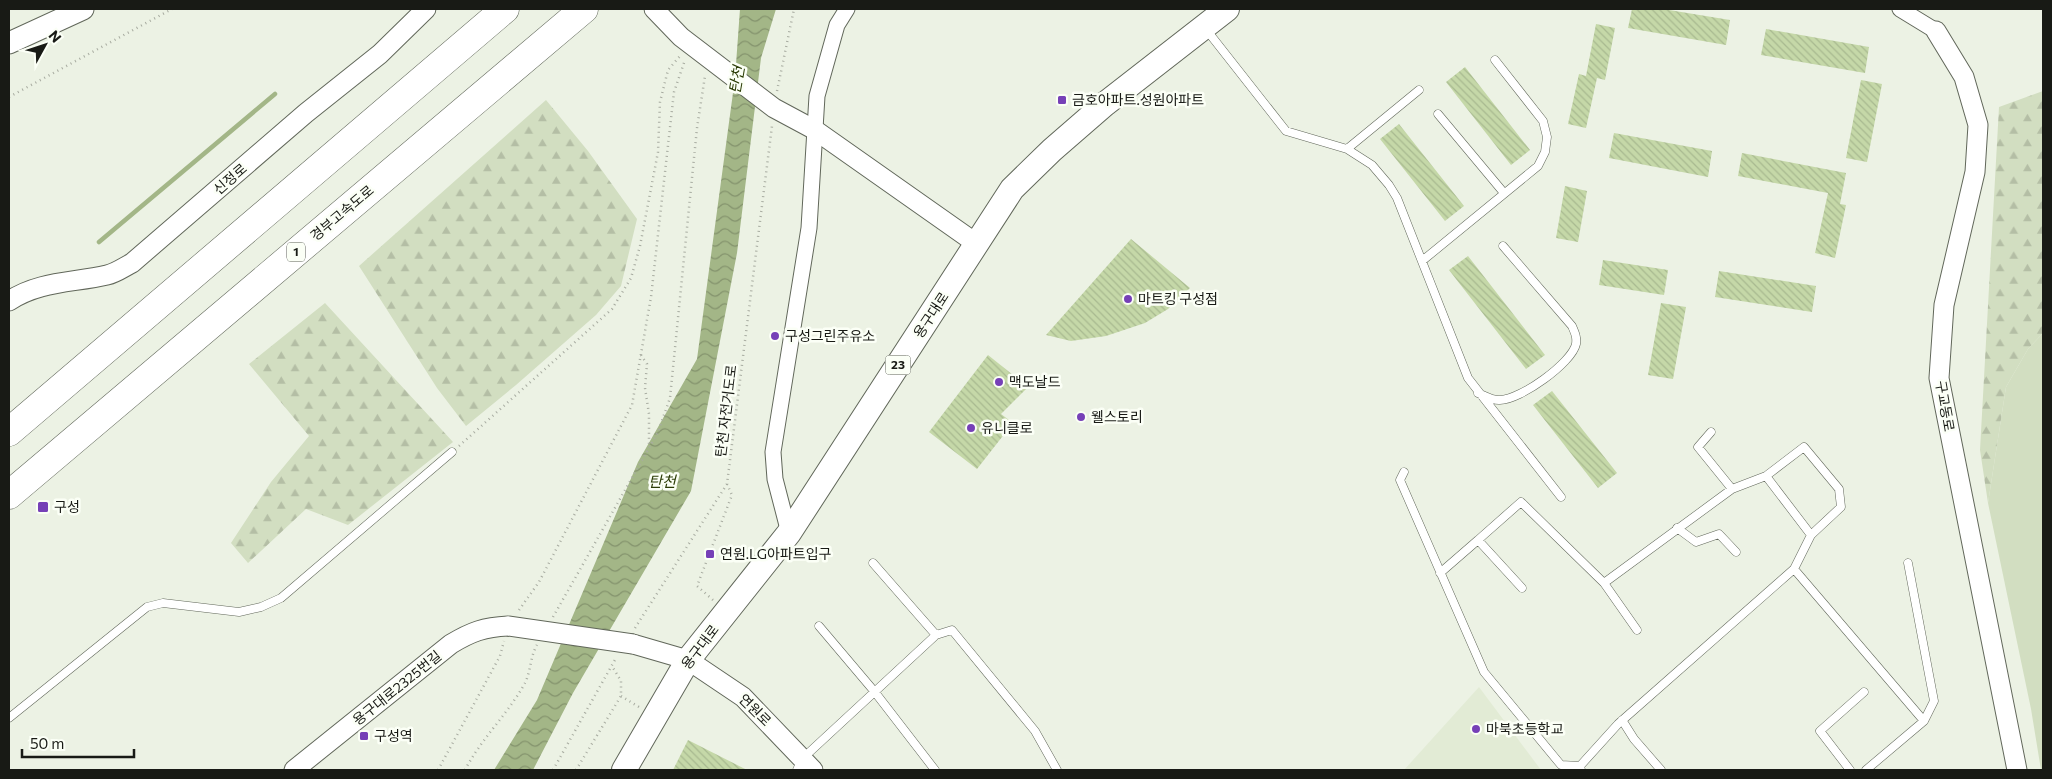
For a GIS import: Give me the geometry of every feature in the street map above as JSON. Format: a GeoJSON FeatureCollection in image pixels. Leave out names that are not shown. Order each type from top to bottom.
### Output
{"type":"FeatureCollection","features":[{"type":"Feature","properties":{"kind":"highway"},"geometry":{"type":"LineString","coordinates":[[9,432],[505,9]]}},
{"type":"Feature","properties":{"kind":"highway","name":"경부고속도로"},"geometry":{"type":"LineString","coordinates":[[9,495],[584,9]]}},
{"type":"Feature","properties":{"kind":"main road"},"geometry":{"type":"LineString","coordinates":[[9,43],[83,9]]}},
{"type":"Feature","properties":{"kind":"main road","name":"용구대로"},"geometry":{"type":"LineString","coordinates":[[624,770],[688,660],[789,533],[1012,189],[1052,150],[1105,104],[1227,9]]}},
{"type":"Feature","properties":{"kind":"street","name":"신정로"},"geometry":{"type":"LineString","coordinates":[[9,301],[53,283],[109,274],[132,263],[306,113],[380,54],[426,9]]}},
{"type":"Feature","properties":{"kind":"street"},"geometry":{"type":"LineString","coordinates":[[654,9],[691,44],[774,108],[815,130],[977,244]]}},
{"type":"Feature","properties":{"kind":"street"},"geometry":{"type":"LineString","coordinates":[[789,533],[775,479],[773,452],[809,228],[817,96],[837,25],[848,9]]}},
{"type":"Feature","properties":{"kind":"street","name":"구교동로"},"geometry":{"type":"LineString","coordinates":[[1900,9],[1936,31],[1964,77],[1978,125],[1975,172],[1944,305],[1939,378],[2017,770]]}},
{"type":"Feature","properties":{"kind":"street","name":"용구대로2325번길"},"geometry":{"type":"LineString","coordinates":[[294,770],[451,644],[468,634],[488,627],[508,626],[633,638]]}},
{"type":"Feature","properties":{"kind":"street"},"geometry":{"type":"LineString","coordinates":[[633,638],[688,660]]}},
{"type":"Feature","properties":{"kind":"street","name":"연원로"},"geometry":{"type":"LineString","coordinates":[[688,660],[743,697],[804,767]]}},
{"type":"Feature","properties":{"kind":"lane"},"geometry":{"type":"LineString","coordinates":[[1204,27],[1286,131],[1347,149],[1372,165],[1389,185],[1422,261],[1468,378],[1561,497]]}},
{"type":"Feature","properties":{"kind":"lane"},"geometry":{"type":"LineString","coordinates":[[1422,261],[1538,166],[1545,152],[1547,137],[1543,121],[1494,60]]}},
{"type":"Feature","properties":{"kind":"lane"},"geometry":{"type":"LineString","coordinates":[[1347,149],[1419,90]]}},
{"type":"Feature","properties":{"kind":"lane"},"geometry":{"type":"LineString","coordinates":[[1438,114],[1504,193]]}},
{"type":"Feature","properties":{"kind":"lane"},"geometry":{"type":"LineString","coordinates":[[1478,393],[1499,401],[1521,394],[1545,378],[1571,356],[1576,346],[1577,336],[1572,326],[1503,246]]}},
{"type":"Feature","properties":{"kind":"lane"},"geometry":{"type":"LineString","coordinates":[[1711,432],[1698,447],[1732,489]]}},
{"type":"Feature","properties":{"kind":"lane"},"geometry":{"type":"LineString","coordinates":[[1404,472],[1400,480],[1484,672],[1561,765],[1581,768],[1622,720],[1794,569],[1811,535],[1841,507],[1839,489],[1804,447],[1766,476],[1732,489],[1604,583]]}},
{"type":"Feature","properties":{"kind":"lane"},"geometry":{"type":"LineString","coordinates":[[9,718],[147,607],[163,603],[239,612],[260,607],[280,598],[452,452]]}},
{"type":"Feature","properties":{"kind":"lane"},"geometry":{"type":"LineString","coordinates":[[1766,476],[1811,535]]}},
{"type":"Feature","properties":{"kind":"lane"},"geometry":{"type":"LineString","coordinates":[[1440,573],[1521,502],[1604,583],[1637,630]]}},
{"type":"Feature","properties":{"kind":"lane"},"geometry":{"type":"LineString","coordinates":[[1677,528],[1696,542],[1719,534],[1736,552]]}},
{"type":"Feature","properties":{"kind":"lane"},"geometry":{"type":"LineString","coordinates":[[1478,540],[1522,588]]}},
{"type":"Feature","properties":{"kind":"lane"},"geometry":{"type":"LineString","coordinates":[[873,562],[936,635]]}},
{"type":"Feature","properties":{"kind":"lane"},"geometry":{"type":"LineString","coordinates":[[1866,770],[1924,721],[1934,701],[1908,563]]}},
{"type":"Feature","properties":{"kind":"lane"},"geometry":{"type":"LineString","coordinates":[[1794,569],[1924,721]]}},
{"type":"Feature","properties":{"kind":"lane"},"geometry":{"type":"LineString","coordinates":[[819,626],[874,691],[935,770]]}},
{"type":"Feature","properties":{"kind":"lane"},"geometry":{"type":"LineString","coordinates":[[804,767],[874,691],[936,635],[952,630],[1035,731],[1057,770]]}},
{"type":"Feature","properties":{"kind":"lane"},"geometry":{"type":"LineString","coordinates":[[1850,770],[1820,731],[1864,692]]}},
{"type":"Feature","properties":{"kind":"lane"},"geometry":{"type":"LineString","coordinates":[[1622,720],[1634,739],[1661,770]]}},
{"type":"Feature","properties":{"kind":"path"},"geometry":{"type":"LineString","coordinates":[[9,97],[172,9]]}},
{"type":"Feature","properties":{"kind":"path","name":"탄천 자전거도로"},"geometry":{"type":"LineString","coordinates":[[633,638],[727,484],[774,108],[794,9]]}},
{"type":"Feature","properties":{"kind":"path"},"geometry":{"type":"LineString","coordinates":[[508,626],[539,582],[620,432],[632,405],[651,297],[674,92],[691,44]]}},
{"type":"Feature","properties":{"kind":"path"},"geometry":{"type":"LineString","coordinates":[[452,452],[612,309],[631,278],[642,237],[658,152],[660,102],[668,70],[691,44]]}},
{"type":"Feature","properties":{"kind":"path"},"geometry":{"type":"LineString","coordinates":[[550,621],[658,432],[670,398],[697,128],[714,62]]}},
{"type":"Feature","properties":{"kind":"path"},"geometry":{"type":"LineString","coordinates":[[641,355],[647,364],[645,388],[649,414],[649,448]]}},
{"type":"Feature","properties":{"kind":"path"},"geometry":{"type":"LineString","coordinates":[[726,612],[698,586],[732,495],[727,484]]}},
{"type":"Feature","properties":{"kind":"path"},"geometry":{"type":"LineString","coordinates":[[465,770],[474,751],[488,737],[525,682],[532,655],[541,638]]}},
{"type":"Feature","properties":{"kind":"path"},"geometry":{"type":"LineString","coordinates":[[438,770],[500,656]]}},
{"type":"Feature","properties":{"kind":"path"},"geometry":{"type":"LineString","coordinates":[[553,770],[617,657]]}},
{"type":"Feature","properties":{"kind":"path"},"geometry":{"type":"LineString","coordinates":[[576,770],[621,696],[621,681],[612,666]]}},
{"type":"Feature","properties":{"kind":"shaded area","name":"마북초등학교"},"geometry":{"type":"Polygon","coordinates":[[[1479,687],[1541,770],[1404,770],[1479,687]]]}},
{"type":"Feature","properties":{"kind":"green space"},"geometry":{"type":"Polygon","coordinates":[[[2043,91],[2043,333],[2028,349],[2006,387],[1988,503],[1980,450],[1999,107],[2043,91]]]}},
{"type":"Feature","properties":{"kind":"green space"},"geometry":{"type":"Polygon","coordinates":[[[546,100],[588,151],[637,219],[621,286],[596,315],[466,426],[437,388],[359,266],[546,100]]]}},
{"type":"Feature","properties":{"kind":"green space"},"geometry":{"type":"Polygon","coordinates":[[[325,303],[453,442],[348,525],[306,509],[248,563],[231,543],[271,482],[309,436],[249,364],[325,303]]]}},
{"type":"Feature","properties":{"kind":"green space"},"geometry":{"type":"Polygon","coordinates":[[[2043,333],[2043,770],[2041,770],[2031,709],[1988,503],[2006,387],[2028,349],[2043,333]]]}},
{"type":"Feature","properties":{"kind":"water","name":"탄천"},"geometry":{"type":"Polygon","coordinates":[[[740,9],[776,9],[761,58],[737,253],[691,491],[573,693],[533,770],[494,770],[537,700],[638,462],[697,359],[735,78],[740,9]]]}},
{"type":"Feature","properties":{"kind":"building"},"geometry":{"type":"Polygon","coordinates":[[[1632,9],[1663,9],[1730,20],[1726,45],[1628,28],[1632,9]]]}},
{"type":"Feature","properties":{"kind":"building"},"geometry":{"type":"Polygon","coordinates":[[[1596,24],[1615,28],[1605,80],[1597,78],[1586,128],[1568,124],[1579,74],[1586,76],[1596,24]]]}},
{"type":"Feature","properties":{"kind":"building"},"geometry":{"type":"Polygon","coordinates":[[[1766,29],[1869,47],[1865,73],[1761,55],[1766,29]]]}},
{"type":"Feature","properties":{"kind":"building"},"geometry":{"type":"Polygon","coordinates":[[[1465,67],[1530,150],[1511,165],[1446,82],[1465,67]]]}},
{"type":"Feature","properties":{"kind":"building"},"geometry":{"type":"Polygon","coordinates":[[[1861,80],[1882,84],[1867,162],[1846,158],[1861,80]]]}},
{"type":"Feature","properties":{"kind":"building"},"geometry":{"type":"Polygon","coordinates":[[[1399,124],[1464,206],[1445,221],[1380,139],[1399,124]]]}},
{"type":"Feature","properties":{"kind":"building"},"geometry":{"type":"Polygon","coordinates":[[[1614,133],[1712,151],[1708,177],[1609,158],[1614,133]]]}},
{"type":"Feature","properties":{"kind":"building"},"geometry":{"type":"Polygon","coordinates":[[[1742,153],[1846,173],[1840,204],[1846,205],[1835,258],[1815,253],[1828,193],[1738,176],[1742,153]]]}},
{"type":"Feature","properties":{"kind":"building"},"geometry":{"type":"Polygon","coordinates":[[[1565,186],[1587,191],[1578,242],[1556,238],[1565,186]]]}},
{"type":"Feature","properties":{"kind":"building","name":"마트킹 구성점"},"geometry":{"type":"Polygon","coordinates":[[[1131,239],[1190,288],[1168,309],[1145,323],[1106,336],[1071,341],[1046,335],[1131,239]]]}},
{"type":"Feature","properties":{"kind":"building"},"geometry":{"type":"Polygon","coordinates":[[[1468,256],[1545,355],[1526,369],[1449,270],[1468,256]]]}},
{"type":"Feature","properties":{"kind":"building"},"geometry":{"type":"Polygon","coordinates":[[[1603,260],[1668,270],[1664,295],[1599,285],[1603,260]]]}},
{"type":"Feature","properties":{"kind":"building"},"geometry":{"type":"Polygon","coordinates":[[[1719,271],[1816,286],[1812,312],[1715,297],[1719,271]]]}},
{"type":"Feature","properties":{"kind":"building"},"geometry":{"type":"Polygon","coordinates":[[[1661,303],[1686,307],[1673,379],[1648,375],[1661,303]]]}},
{"type":"Feature","properties":{"kind":"building","name":"유니클로"},"geometry":{"type":"Polygon","coordinates":[[[988,355],[1028,387],[1001,414],[1013,423],[977,469],[929,432],[988,355]]]}},
{"type":"Feature","properties":{"kind":"building"},"geometry":{"type":"Polygon","coordinates":[[[1552,391],[1617,473],[1598,488],[1533,405],[1552,391]]]}},
{"type":"Feature","properties":{"kind":"building"},"geometry":{"type":"Polygon","coordinates":[[[688,740],[747,770],[673,770],[688,740]]]}},
{"type":"Feature","properties":{"kind":"waterway"},"geometry":{"type":"LineString","coordinates":[[99,242],[275,94]]}},
{"type":"Feature","properties":{"kind":"place","name":"금호아파트.성원아파트"},"geometry":{"type":"Point","coordinates":[1062,100]}},
{"type":"Feature","properties":{"kind":"place","name":"마트킹 구성점"},"geometry":{"type":"Point","coordinates":[1128,299]}},
{"type":"Feature","properties":{"kind":"place","name":"구성그린주유소"},"geometry":{"type":"Point","coordinates":[775,336]}},
{"type":"Feature","properties":{"kind":"place","name":"맥도날드"},"geometry":{"type":"Point","coordinates":[999,382]}},
{"type":"Feature","properties":{"kind":"place","name":"웰스토리"},"geometry":{"type":"Point","coordinates":[1081,417]}},
{"type":"Feature","properties":{"kind":"place","name":"유니클로"},"geometry":{"type":"Point","coordinates":[971,428]}},
{"type":"Feature","properties":{"kind":"place","name":"구성"},"geometry":{"type":"Point","coordinates":[43,507]}},
{"type":"Feature","properties":{"kind":"place","name":"연원.LG아파트입구"},"geometry":{"type":"Point","coordinates":[710,554]}},
{"type":"Feature","properties":{"kind":"place","name":"마북초등학교"},"geometry":{"type":"Point","coordinates":[1476,729]}},
{"type":"Feature","properties":{"kind":"place","name":"구성역"},"geometry":{"type":"Point","coordinates":[364,736]}}]}
